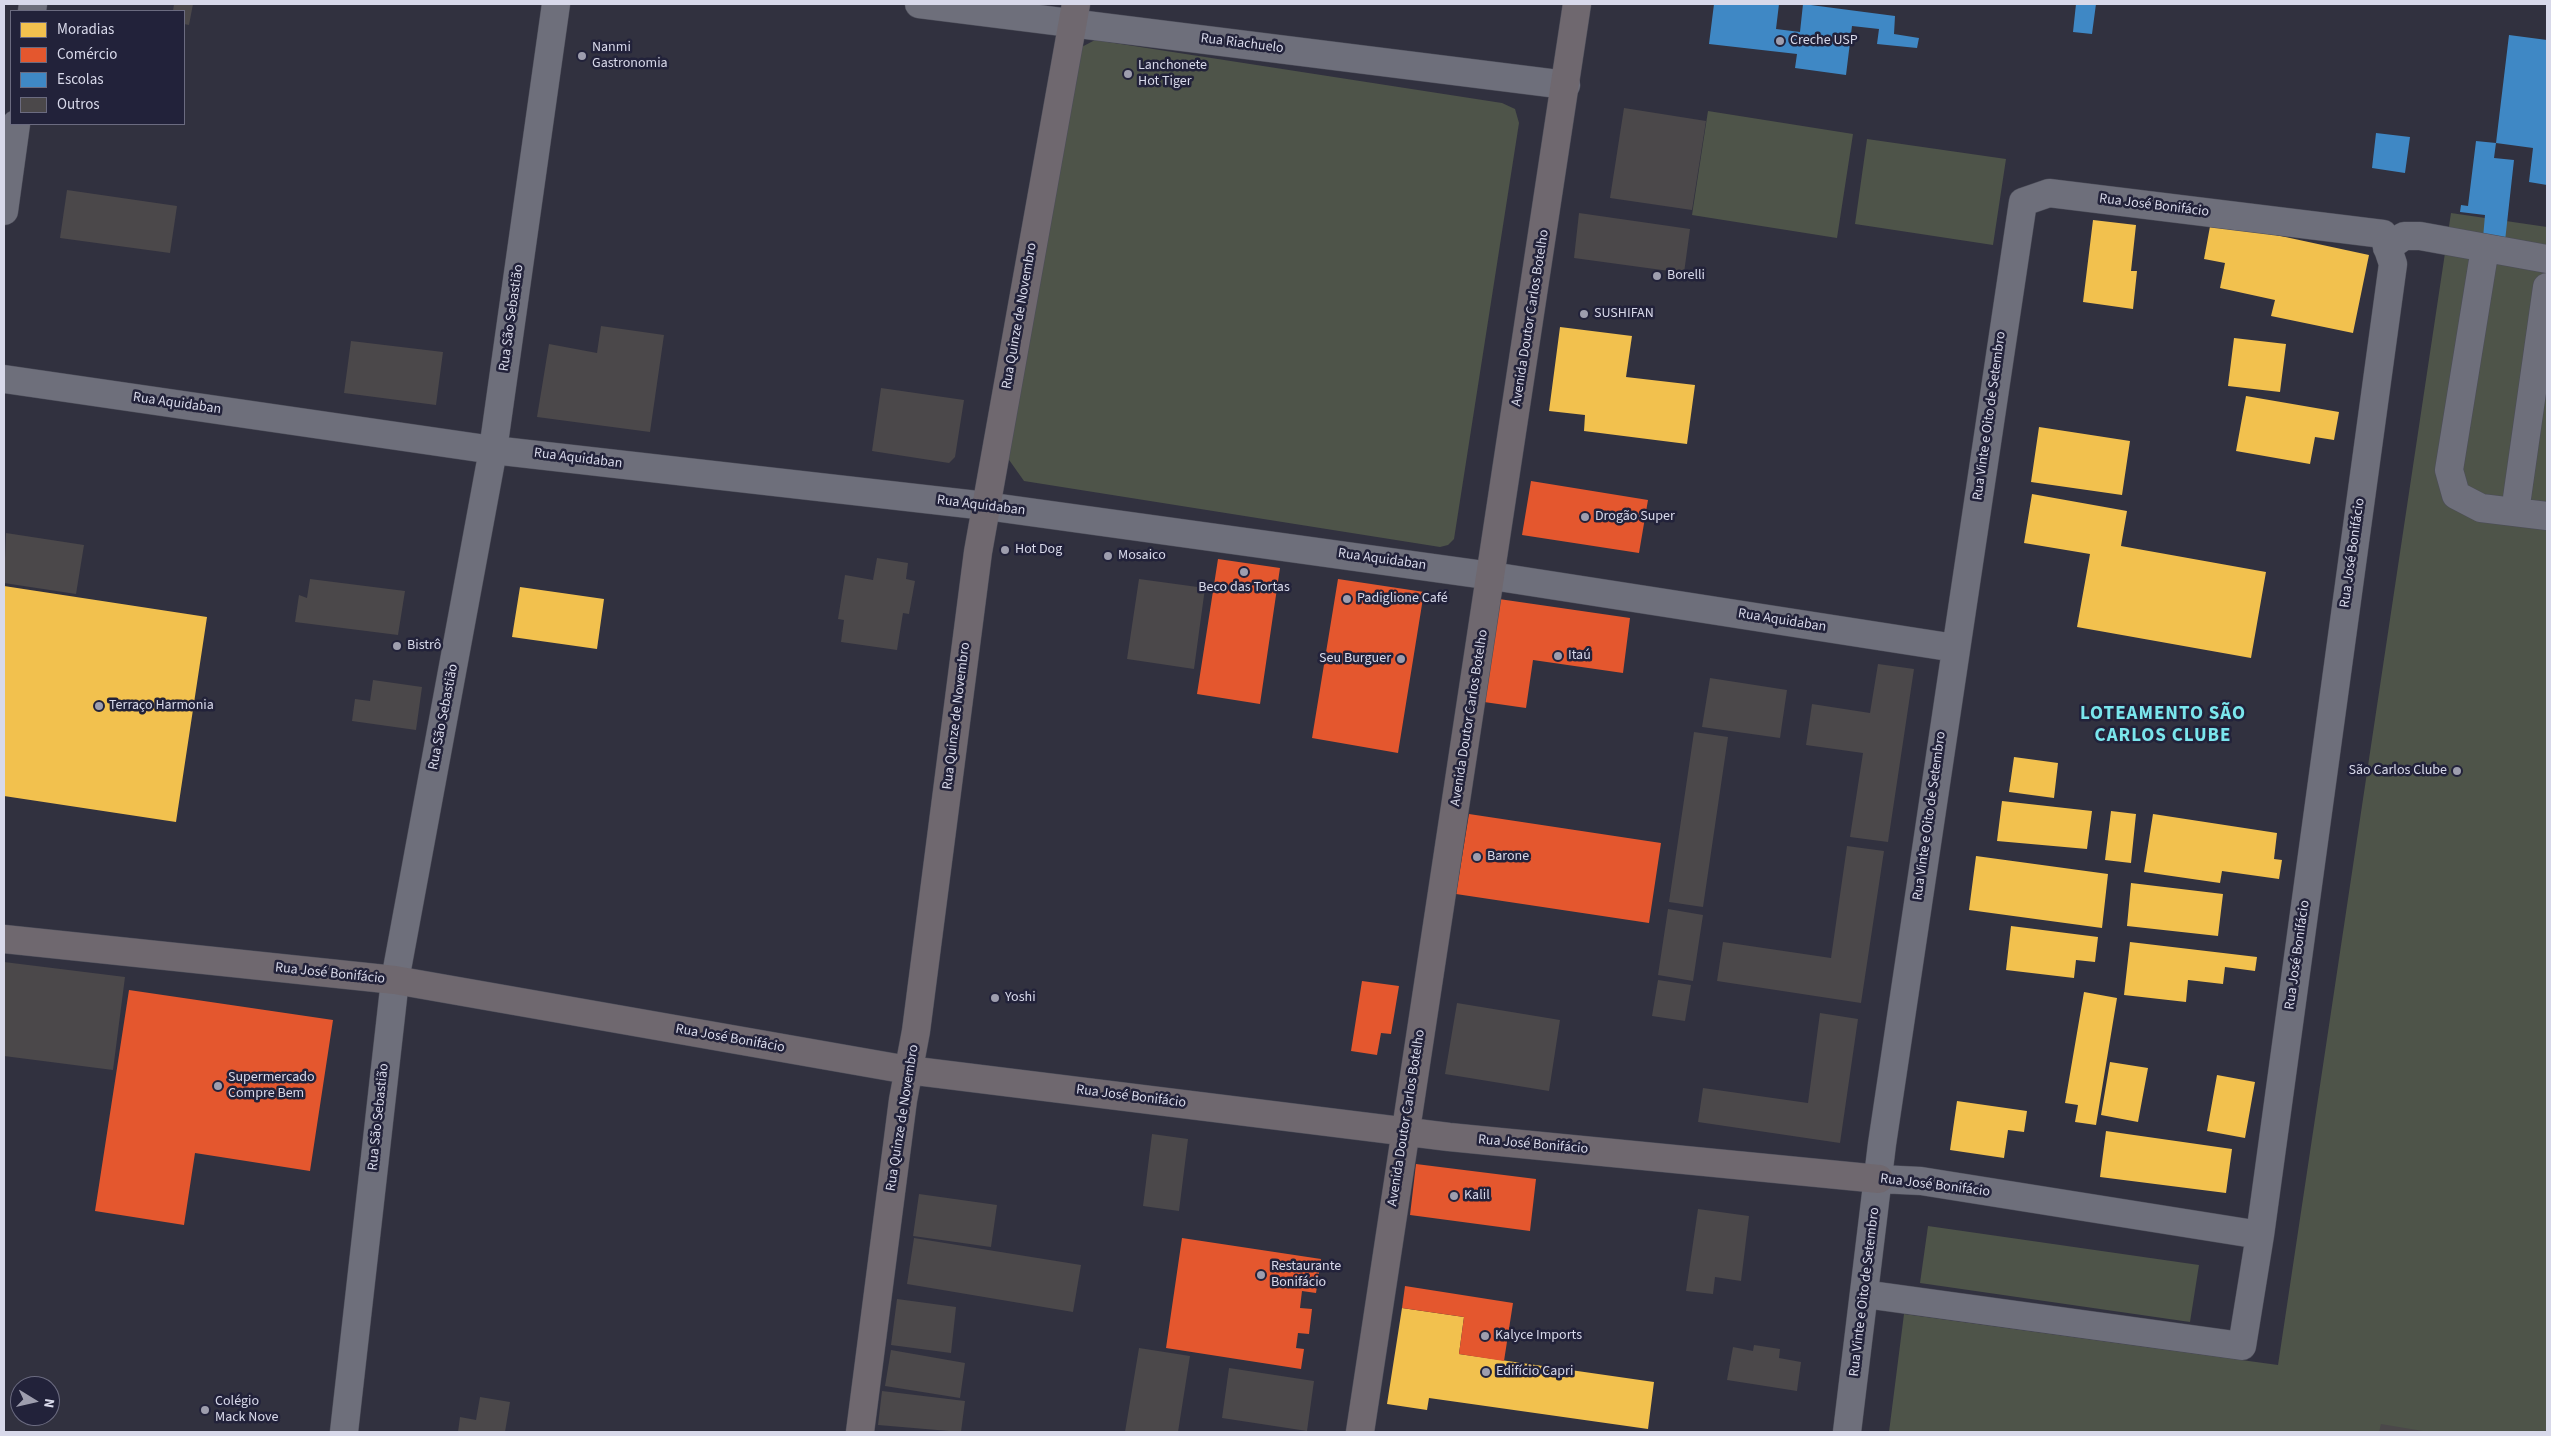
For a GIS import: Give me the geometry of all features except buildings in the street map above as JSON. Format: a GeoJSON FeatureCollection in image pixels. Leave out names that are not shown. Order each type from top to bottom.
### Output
{"type":"FeatureCollection","features":[{"type":"Feature","properties":{"kind":"main road","name":"Avenida Doutor Carlos Botelho"},"geometry":{"type":"LineString","coordinates":[[1360,1432],[1492,576],[1577,4]]}},
{"type":"Feature","properties":{"kind":"main road","name":"Rua Quinze de Novembro"},"geometry":{"type":"LineString","coordinates":[[860,1432],[986,506],[1075,13]]}},
{"type":"Feature","properties":{"kind":"main road","name":"Rua José Bonifácio"},"geometry":{"type":"LineString","coordinates":[[4,939],[395,980],[908,1070],[1405,1132],[1879,1179]]}},
{"type":"Feature","properties":{"kind":"street","name":"Rua São Sebastião"},"geometry":{"type":"LineString","coordinates":[[344,1432],[395,980],[493,450],[556,4]]}},
{"type":"Feature","properties":{"kind":"street","name":"Rua Riachuelo"},"geometry":{"type":"LineString","coordinates":[[919,4],[1075,13],[1566,85]]}},
{"type":"Feature","properties":{"kind":"street"},"geometry":{"type":"LineString","coordinates":[[4,211],[16,125]]}},
{"type":"Feature","properties":{"kind":"street","name":"Rua José Bonifácio"},"geometry":{"type":"LineString","coordinates":[[1864,1294],[2242,1346],[2260,1235],[2393,264],[2383,234],[2049,193],[2023,202]]}},
{"type":"Feature","properties":{"kind":"street","name":"Rua Vinte e Oito de Setembro"},"geometry":{"type":"LineString","coordinates":[[1847,1432],[1885,1124],[2023,202]]}},
{"type":"Feature","properties":{"kind":"street"},"geometry":{"type":"LineString","coordinates":[[2387,248],[2404,236],[2420,236],[2547,260]]}},
{"type":"Feature","properties":{"kind":"street"},"geometry":{"type":"LineString","coordinates":[[2485,248],[2449,470],[2456,495],[2481,508],[2547,516]]}},
{"type":"Feature","properties":{"kind":"street"},"geometry":{"type":"LineString","coordinates":[[2515,512],[2547,287]]}},
{"type":"Feature","properties":{"kind":"street","name":"Rua Aquidaban"},"geometry":{"type":"LineString","coordinates":[[4,379],[493,450],[986,506],[1492,576],[1956,648]]}},
{"type":"Feature","properties":{"kind":"street","name":"Rua José Bonifácio"},"geometry":{"type":"LineString","coordinates":[[1879,1179],[1921,1181],[2260,1235]]}},
{"type":"Feature","properties":{"kind":"shaded area"},"geometry":{"type":"Polygon","coordinates":[[[1095,40],[1502,103],[1515,109],[1519,123],[1454,539],[1448,545],[1440,547],[1024,481],[1007,457],[1076,50],[1095,40]]]}},
{"type":"Feature","properties":{"kind":"shaded area"},"geometry":{"type":"Polygon","coordinates":[[[1708,111],[1853,134],[1837,238],[1692,215],[1708,111]]]}},
{"type":"Feature","properties":{"kind":"shaded area"},"geometry":{"type":"Polygon","coordinates":[[[1867,139],[2006,159],[1993,245],[1855,224],[1867,139]]]}},
{"type":"Feature","properties":{"kind":"shaded area","name":"São Carlos Clube"},"geometry":{"type":"Polygon","coordinates":[[[2451,213],[2547,227],[2547,1432],[1889,1432],[1904,1314],[2278,1365],[2451,213]]]}},
{"type":"Feature","properties":{"kind":"shaded area"},"geometry":{"type":"Polygon","coordinates":[[[1928,1226],[2199,1265],[2190,1322],[1920,1283],[1928,1226]]]}},
{"type":"Feature","properties":{"kind":"place","name":"Creche USP"},"geometry":{"type":"Point","coordinates":[1780,41]}},
{"type":"Feature","properties":{"kind":"place","name":"Nanmi Gastronomia"},"geometry":{"type":"Point","coordinates":[582,56]}},
{"type":"Feature","properties":{"kind":"place","name":"Lanchonete Hot Tiger"},"geometry":{"type":"Point","coordinates":[1128,74]}},
{"type":"Feature","properties":{"kind":"place","name":"Borelli"},"geometry":{"type":"Point","coordinates":[1657,276]}},
{"type":"Feature","properties":{"kind":"place","name":"SUSHIFAN"},"geometry":{"type":"Point","coordinates":[1584,314]}},
{"type":"Feature","properties":{"kind":"place","name":"Drogão Super"},"geometry":{"type":"Point","coordinates":[1585,517]}},
{"type":"Feature","properties":{"kind":"place","name":"Hot Dog"},"geometry":{"type":"Point","coordinates":[1005,550]}},
{"type":"Feature","properties":{"kind":"place","name":"Mosaico"},"geometry":{"type":"Point","coordinates":[1108,556]}},
{"type":"Feature","properties":{"kind":"place","name":"Beco das Tortas"},"geometry":{"type":"Point","coordinates":[1244,572]}},
{"type":"Feature","properties":{"kind":"place","name":"Padiglione Café"},"geometry":{"type":"Point","coordinates":[1347,599]}},
{"type":"Feature","properties":{"kind":"place","name":"Bistrô"},"geometry":{"type":"Point","coordinates":[397,646]}},
{"type":"Feature","properties":{"kind":"place","name":"Itaú"},"geometry":{"type":"Point","coordinates":[1558,656]}},
{"type":"Feature","properties":{"kind":"place","name":"Seu Burguer"},"geometry":{"type":"Point","coordinates":[1401,659]}},
{"type":"Feature","properties":{"kind":"place","name":"Terraço Harmonia"},"geometry":{"type":"Point","coordinates":[99,706]}},
{"type":"Feature","properties":{"kind":"place","name":"São Carlos Clube"},"geometry":{"type":"Point","coordinates":[2457,771]}},
{"type":"Feature","properties":{"kind":"place","name":"Barone"},"geometry":{"type":"Point","coordinates":[1477,857]}},
{"type":"Feature","properties":{"kind":"place","name":"Yoshi"},"geometry":{"type":"Point","coordinates":[995,998]}},
{"type":"Feature","properties":{"kind":"place","name":"Supermercado Compre Bem"},"geometry":{"type":"Point","coordinates":[218,1086]}},
{"type":"Feature","properties":{"kind":"place","name":"Kalil"},"geometry":{"type":"Point","coordinates":[1454,1196]}},
{"type":"Feature","properties":{"kind":"place","name":"Restaurante Bonifácio"},"geometry":{"type":"Point","coordinates":[1261,1275]}},
{"type":"Feature","properties":{"kind":"place","name":"Kalyce Imports"},"geometry":{"type":"Point","coordinates":[1485,1336]}},
{"type":"Feature","properties":{"kind":"place","name":"Edifício Capri"},"geometry":{"type":"Point","coordinates":[1486,1372]}},
{"type":"Feature","properties":{"kind":"place","name":"Colégio Mack Nove"},"geometry":{"type":"Point","coordinates":[205,1410]}},
{"type":"Feature","properties":{"kind":"district","name":"LOTEAMENTO SÃO CARLOS CLUBE"},"geometry":{"type":"Point","coordinates":[2163,726]}}]}
